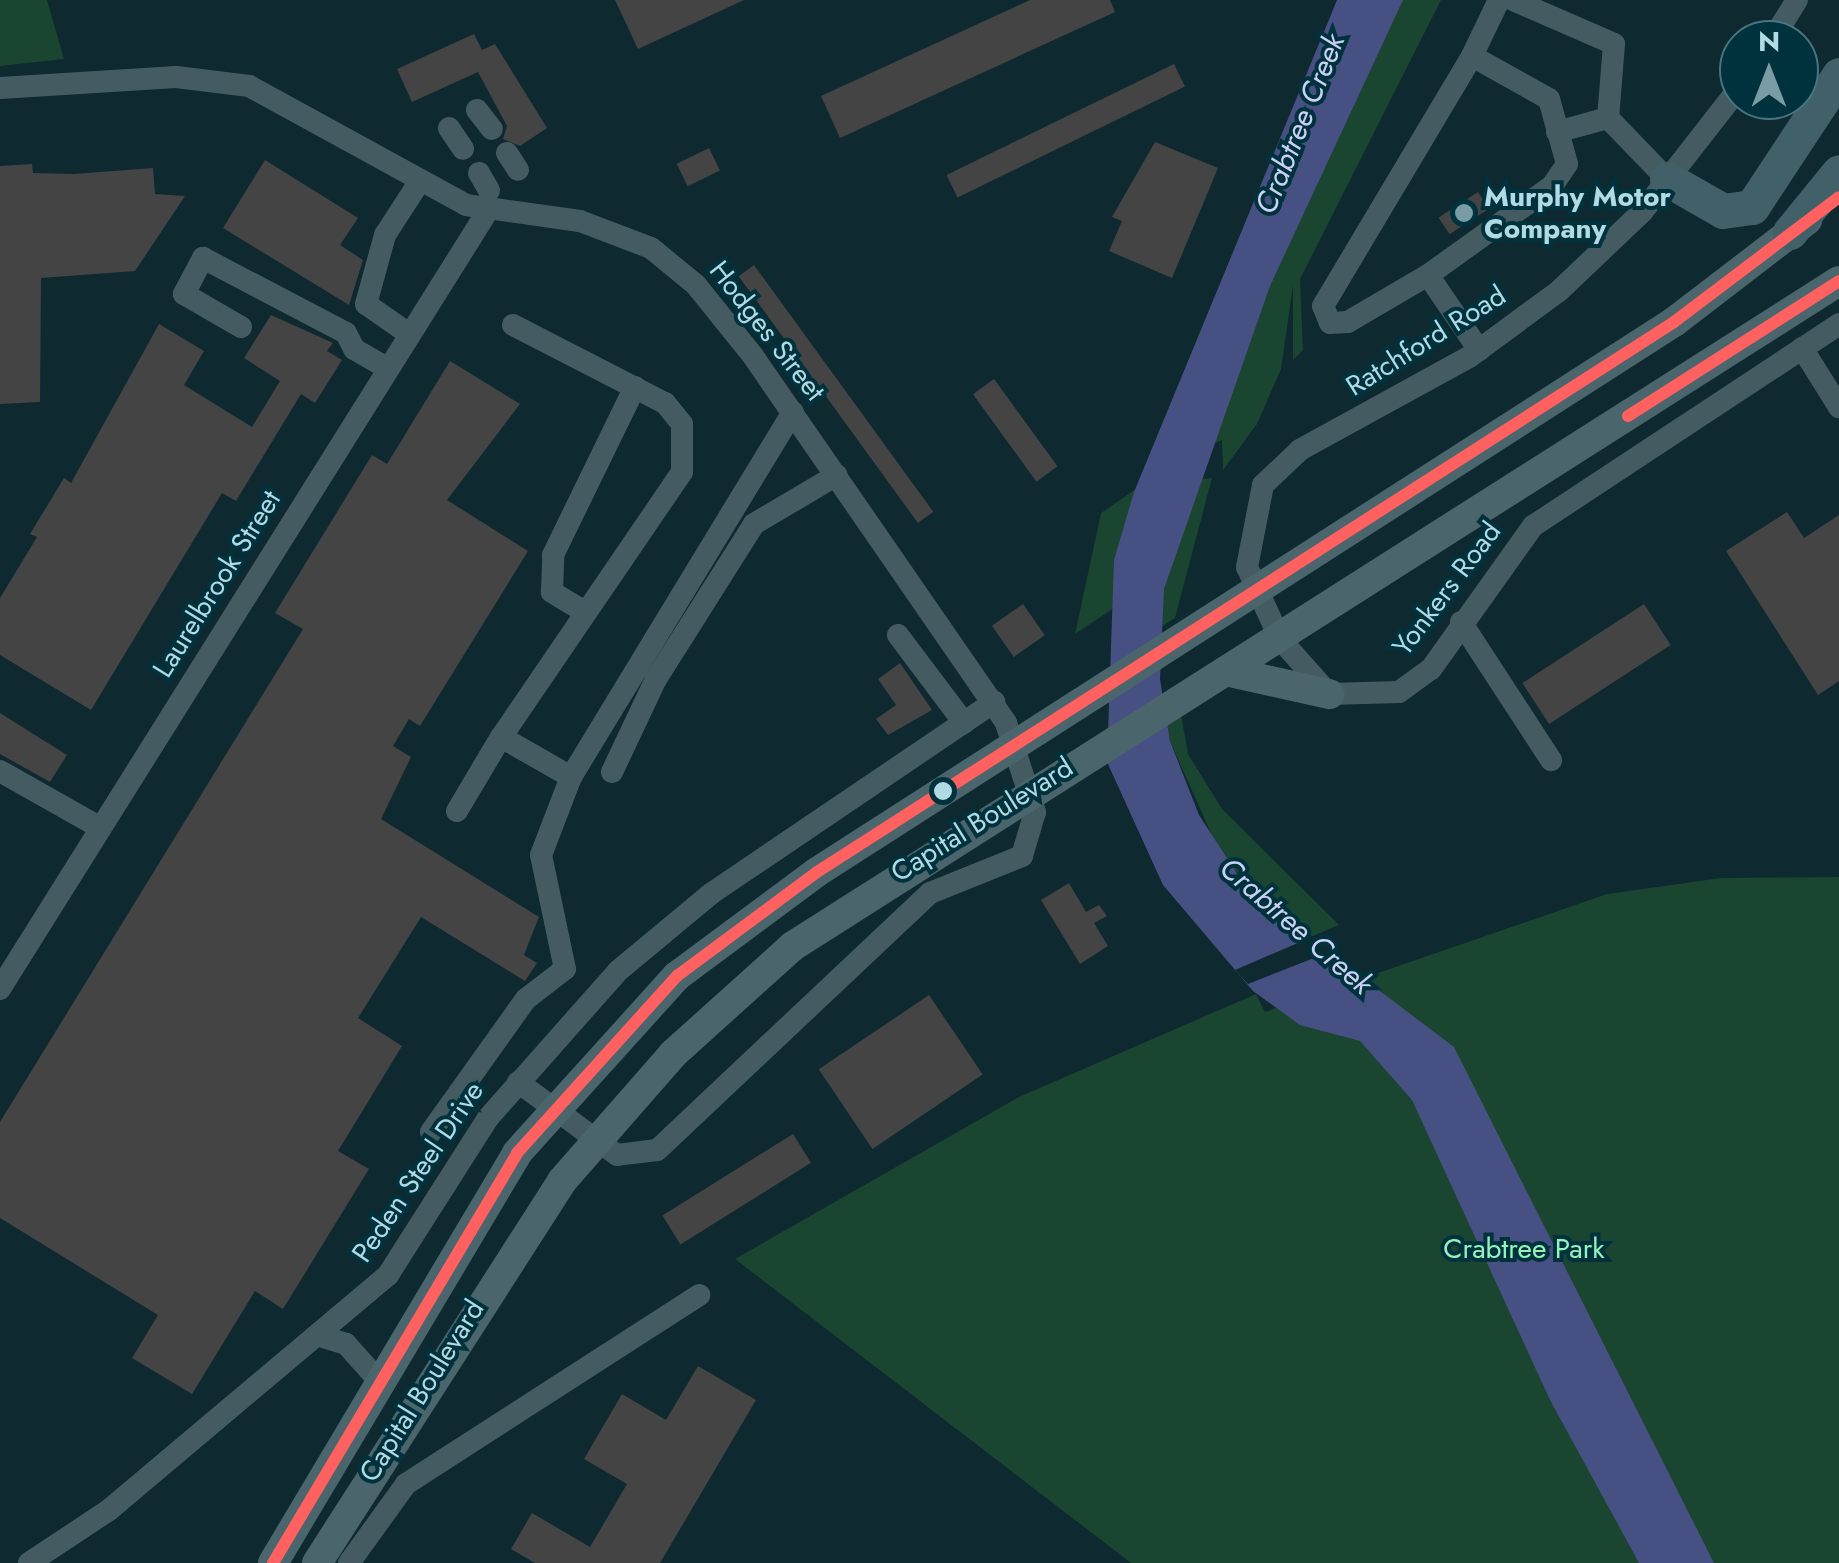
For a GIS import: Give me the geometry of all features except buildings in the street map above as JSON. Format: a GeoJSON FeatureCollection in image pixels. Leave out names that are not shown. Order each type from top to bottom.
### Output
{"type":"FeatureCollection","features":[{"type":"Feature","properties":{"kind":"highway"},"geometry":{"type":"LineString","coordinates":[[1668,179],[1724,210],[1752,207],[1839,75]]}},
{"type":"Feature","properties":{"kind":"highway"},"geometry":{"type":"LineString","coordinates":[[1790,232],[1839,172]]}},
{"type":"Feature","properties":{"kind":"main road","name":"Capital Boulevard"},"geometry":{"type":"LineString","coordinates":[[317,1563],[458,1329],[594,1138],[793,946],[1073,761],[1218,676],[1268,614],[1674,322],[1839,197]]}},
{"type":"Feature","properties":{"kind":"main road","name":"Capital Boulevard"},"geometry":{"type":"LineString","coordinates":[[273,1563],[480,1209],[553,1108],[626,1024],[730,934],[1212,618],[1268,614],[1839,282]]}},
{"type":"Feature","properties":{"kind":"main road"},"geometry":{"type":"LineString","coordinates":[[1218,676],[1329,694]]}},
{"type":"Feature","properties":{"kind":"street"},"geometry":{"type":"LineString","coordinates":[[1472,56],[1549,99],[1566,164],[1552,186],[1428,275],[1348,322],[1330,323],[1323,306],[1472,56],[1499,0]]}},
{"type":"Feature","properties":{"kind":"street"},"geometry":{"type":"LineString","coordinates":[[1513,0],[1614,44],[1608,118],[1668,179]]}},
{"type":"Feature","properties":{"kind":"street","name":"Hodges Street"},"geometry":{"type":"LineString","coordinates":[[0,88],[161,78],[238,83],[420,181],[485,192],[652,248],[717,309],[994,702],[1014,746],[1036,832],[1022,856],[930,893],[658,1150],[617,1155],[518,1082]]}},
{"type":"Feature","properties":{"kind":"street","name":"Ratchford Road"},"geometry":{"type":"LineString","coordinates":[[1268,614],[1246,534],[1258,492],[1279,466],[1478,350],[1608,250],[1719,114]]}},
{"type":"Feature","properties":{"kind":"street"},"geometry":{"type":"LineString","coordinates":[[1557,132],[1608,118]]}},
{"type":"Feature","properties":{"kind":"street"},"geometry":{"type":"LineString","coordinates":[[449,128],[463,149]]}},
{"type":"Feature","properties":{"kind":"street"},"geometry":{"type":"LineString","coordinates":[[409,334],[366,304],[385,235],[420,181]]}},
{"type":"Feature","properties":{"kind":"street","name":"Laurelbrook Street"},"geometry":{"type":"LineString","coordinates":[[0,990],[409,334],[485,192]]}},
{"type":"Feature","properties":{"kind":"street"},"geometry":{"type":"LineString","coordinates":[[241,327],[184,294],[202,258],[346,333],[354,349],[387,368]]}},
{"type":"Feature","properties":{"kind":"street"},"geometry":{"type":"LineString","coordinates":[[1428,275],[1478,350]]}},
{"type":"Feature","properties":{"kind":"street","name":"Yonkers Road"},"geometry":{"type":"LineString","coordinates":[[1329,694],[1399,692],[1432,670],[1461,622],[1533,526],[1839,324]]}},
{"type":"Feature","properties":{"kind":"street"},"geometry":{"type":"LineString","coordinates":[[457,811],[501,737],[682,472],[682,424],[634,387],[512,325]]}},
{"type":"Feature","properties":{"kind":"street"},"geometry":{"type":"LineString","coordinates":[[1802,348],[1839,407]]}},
{"type":"Feature","properties":{"kind":"street"},"geometry":{"type":"LineString","coordinates":[[585,612],[552,592],[552,556],[634,387]]}},
{"type":"Feature","properties":{"kind":"street"},"geometry":{"type":"LineString","coordinates":[[432,1132],[526,999],[565,969],[541,855],[570,777],[793,412]]}},
{"type":"Feature","properties":{"kind":"street"},"geometry":{"type":"LineString","coordinates":[[612,772],[630,724],[754,524],[837,475]]}},
{"type":"Feature","properties":{"kind":"street"},"geometry":{"type":"LineString","coordinates":[[1268,614],[1329,694]]}},
{"type":"Feature","properties":{"kind":"street"},"geometry":{"type":"LineString","coordinates":[[1461,622],[1550,760]]}},
{"type":"Feature","properties":{"kind":"street"},"geometry":{"type":"LineString","coordinates":[[898,635],[964,723]]}},
{"type":"Feature","properties":{"kind":"street","name":"Peden Steel Drive"},"geometry":{"type":"LineString","coordinates":[[29,1563],[109,1510],[388,1276],[518,1082],[618,971],[697,905],[994,702]]}},
{"type":"Feature","properties":{"kind":"street"},"geometry":{"type":"LineString","coordinates":[[501,737],[570,777]]}},
{"type":"Feature","properties":{"kind":"street"},"geometry":{"type":"LineString","coordinates":[[0,772],[100,827]]}},
{"type":"Feature","properties":{"kind":"street"},"geometry":{"type":"LineString","coordinates":[[349,1563],[406,1484],[699,1295]]}},
{"type":"Feature","properties":{"kind":"street"},"geometry":{"type":"LineString","coordinates":[[320,1336],[346,1344],[380,1382]]}},
{"type":"Feature","properties":{"kind":"green space"},"geometry":{"type":"Polygon","coordinates":[[[0,0],[47,0],[64,59],[0,66],[0,0]]]}},
{"type":"Feature","properties":{"kind":"green space"},"geometry":{"type":"Polygon","coordinates":[[[1363,0],[1441,0],[1300,279],[1303,350],[1293,360],[1293,285],[1281,369],[1257,424],[1223,470],[1222,440],[1178,460],[1363,0]]]}},
{"type":"Feature","properties":{"kind":"green space"},"geometry":{"type":"Polygon","coordinates":[[[1178,460],[1141,590],[1075,634],[1101,513],[1178,460]]]}},
{"type":"Feature","properties":{"kind":"green space"},"geometry":{"type":"Polygon","coordinates":[[[1212,478],[1175,618],[1161,627],[1156,599],[1194,480],[1212,478]]]}},
{"type":"Feature","properties":{"kind":"green space"},"geometry":{"type":"Polygon","coordinates":[[[1180,708],[1188,754],[1222,809],[1339,925],[1308,938],[1222,858],[1170,741],[1166,718],[1180,708]]]}},
{"type":"Feature","properties":{"kind":"green space","name":"Crabtree Park"},"geometry":{"type":"Polygon","coordinates":[[[1839,877],[1839,1563],[1131,1563],[735,1259],[1019,1097],[1256,994],[1265,1012],[1607,894],[1721,878],[1839,877]]]}},
{"type":"Feature","properties":{"kind":"water","name":"Crabtree Creek"},"geometry":{"type":"Polygon","coordinates":[[[1337,0],[1403,0],[1270,286],[1164,589],[1160,679],[1170,741],[1199,815],[1249,892],[1454,1047],[1714,1563],[1639,1563],[1550,1400],[1412,1100],[1360,1041],[1300,1025],[1253,991],[1163,885],[1107,762],[1114,560],[1134,492],[1337,0]]]}},
{"type":"Feature","properties":{"kind":"pier"},"geometry":{"type":"Polygon","coordinates":[[[1314,936],[1337,949],[1248,984],[1235,970],[1314,936]]]}},
{"type":"Feature","properties":{"kind":"transit line"},"geometry":{"type":"LineString","coordinates":[[273,1563],[517,1153],[677,976],[817,872],[1674,322],[1839,197]]}},
{"type":"Feature","properties":{"kind":"transit line"},"geometry":{"type":"LineString","coordinates":[[1628,416],[1839,281]]}},
{"type":"Feature","properties":{"kind":"place","name":"Murphy Motor Company"},"geometry":{"type":"Point","coordinates":[1464,213]}}]}
